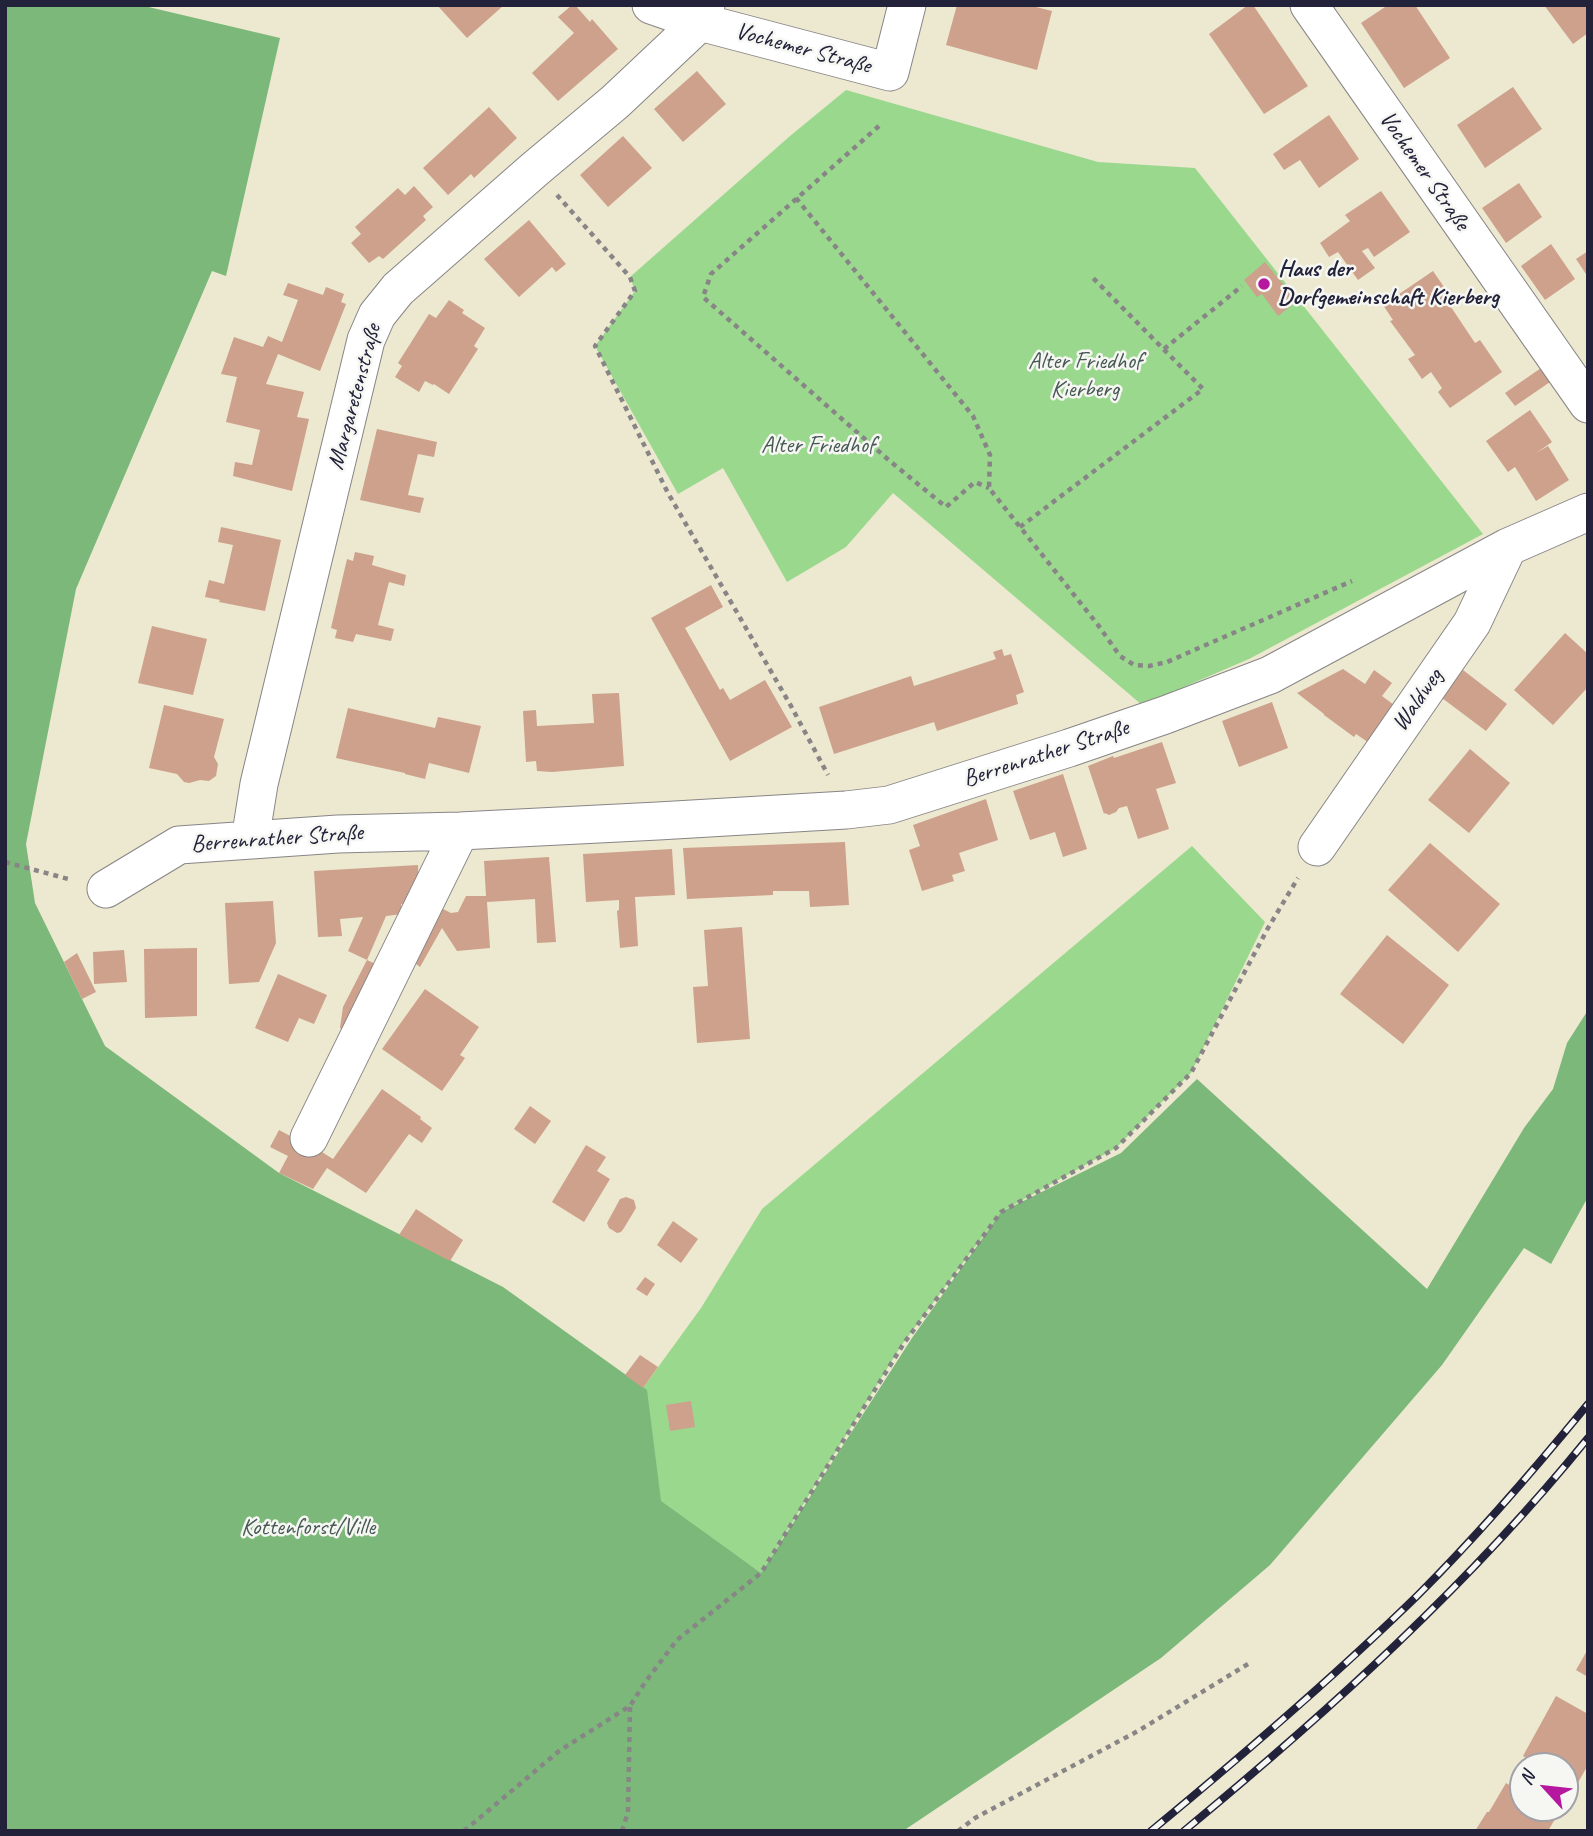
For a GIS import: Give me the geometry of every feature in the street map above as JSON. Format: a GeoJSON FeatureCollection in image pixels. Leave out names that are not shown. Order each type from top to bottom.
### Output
{"type":"FeatureCollection","features":[{"type":"Feature","properties":{"kind":"street","name":"Vochemer Straße"},"geometry":{"type":"LineString","coordinates":[[651,5],[703,13],[890,72],[907,5]]}},
{"type":"Feature","properties":{"kind":"street","name":"Vochemer Straße"},"geometry":{"type":"LineString","coordinates":[[1309,5],[1588,404]]}},
{"type":"Feature","properties":{"kind":"street","name":"Margaretenstraße"},"geometry":{"type":"LineString","coordinates":[[250,840],[259,784],[366,340],[377,315],[398,289],[615,102],[703,13]]}},
{"type":"Feature","properties":{"kind":"street","name":"Berrenrather Straße"},"geometry":{"type":"LineString","coordinates":[[106,889],[179,845],[338,834],[460,831],[846,810],[889,805],[1166,715],[1270,675],[1508,547],[1588,512]]}},
{"type":"Feature","properties":{"kind":"street","name":"Waldweg"},"geometry":{"type":"LineString","coordinates":[[1317,847],[1472,623],[1508,547]]}},
{"type":"Feature","properties":{"kind":"street"},"geometry":{"type":"LineString","coordinates":[[309,1138],[460,831]]}},
{"type":"Feature","properties":{"kind":"path"},"geometry":{"type":"LineString","coordinates":[[879,126],[711,274],[703,297],[946,507],[975,482],[989,488],[1120,656],[1134,665],[1149,666],[1167,662],[1352,581]]}},
{"type":"Feature","properties":{"kind":"path"},"geometry":{"type":"LineString","coordinates":[[535,169],[630,277],[635,291],[595,346],[668,493],[791,706],[846,810]]}},
{"type":"Feature","properties":{"kind":"path"},"geometry":{"type":"LineString","coordinates":[[796,198],[973,416],[990,456],[989,488]]}},
{"type":"Feature","properties":{"kind":"path"},"geometry":{"type":"LineString","coordinates":[[1020,527],[1203,388],[1093,278]]}},
{"type":"Feature","properties":{"kind":"path"},"geometry":{"type":"LineString","coordinates":[[1164,349],[1242,286]]}},
{"type":"Feature","properties":{"kind":"path"},"geometry":{"type":"LineString","coordinates":[[464,1831],[559,1751],[630,1706],[677,1640],[761,1573],[904,1343],[1002,1212],[1116,1147],[1191,1073],[1268,928],[1317,847]]}},
{"type":"Feature","properties":{"kind":"path"},"geometry":{"type":"LineString","coordinates":[[5,862],[106,889]]}},
{"type":"Feature","properties":{"kind":"path"},"geometry":{"type":"LineString","coordinates":[[958,1831],[975,1818],[1138,1731],[1248,1664]]}},
{"type":"Feature","properties":{"kind":"path"},"geometry":{"type":"LineString","coordinates":[[622,1831],[628,1812],[630,1706]]}},
{"type":"Feature","properties":{"kind":"green space","name":"Kottenforst/Ville"},"geometry":{"type":"Polygon","coordinates":[[[5,5],[140,5],[280,38],[226,276],[212,271],[76,589],[26,844],[35,903],[105,1046],[279,1173],[503,1287],[647,1390],[661,1501],[761,1573],[912,1338],[1001,1212],[1121,1153],[1197,1079],[1427,1289],[1524,1128],[1553,1089],[1567,1043],[1588,1010],[1588,1197],[1551,1264],[1524,1248],[1442,1365],[1270,1565],[1161,1658],[903,1831],[5,1831],[5,5]]]}},
{"type":"Feature","properties":{"kind":"green space","name":"Alter Friedhof Kierberg"},"geometry":{"type":"Polygon","coordinates":[[[846,90],[1098,162],[1195,168],[1483,534],[1249,659],[1142,705],[893,493],[846,547],[787,582],[723,468],[678,494],[595,346],[635,291],[630,277],[846,90]]]}},
{"type":"Feature","properties":{"kind":"green space"},"geometry":{"type":"Polygon","coordinates":[[[1192,846],[1265,922],[1191,1073],[1116,1148],[1001,1212],[901,1346],[761,1573],[657,1501],[643,1388],[701,1308],[762,1209],[1192,846]]]}},
{"type":"Feature","properties":{"kind":"building"},"geometry":{"type":"Polygon","coordinates":[[[437,5],[504,5],[467,38],[437,5]]]}},
{"type":"Feature","properties":{"kind":"building"},"geometry":{"type":"Polygon","coordinates":[[[572,5],[590,22],[592,19],[618,49],[558,101],[532,73],[574,33],[558,17],[572,5]]]}},
{"type":"Feature","properties":{"kind":"building"},"geometry":{"type":"Polygon","coordinates":[[[957,5],[1028,5],[1052,11],[1037,70],[946,45],[957,5]]]}},
{"type":"Feature","properties":{"kind":"building"},"geometry":{"type":"Polygon","coordinates":[[[1248,5],[1253,5],[1308,86],[1264,114],[1209,34],[1248,5]]]}},
{"type":"Feature","properties":{"kind":"building"},"geometry":{"type":"Polygon","coordinates":[[[1388,5],[1415,5],[1450,58],[1404,88],[1361,23],[1388,5]]]}},
{"type":"Feature","properties":{"kind":"building"},"geometry":{"type":"Polygon","coordinates":[[[1544,5],[1588,5],[1588,33],[1573,44],[1544,5]]]}},
{"type":"Feature","properties":{"kind":"building"},"geometry":{"type":"Polygon","coordinates":[[[697,71],[726,104],[683,142],[654,109],[697,71]]]}},
{"type":"Feature","properties":{"kind":"building"},"geometry":{"type":"Polygon","coordinates":[[[1513,87],[1542,129],[1485,168],[1457,125],[1513,87]]]}},
{"type":"Feature","properties":{"kind":"building"},"geometry":{"type":"Polygon","coordinates":[[[489,107],[517,138],[474,178],[471,174],[448,195],[423,168],[489,107]]]}},
{"type":"Feature","properties":{"kind":"building"},"geometry":{"type":"Polygon","coordinates":[[[1329,115],[1359,159],[1319,188],[1300,160],[1284,170],[1273,154],[1329,115]]]}},
{"type":"Feature","properties":{"kind":"building"},"geometry":{"type":"Polygon","coordinates":[[[623,136],[652,168],[608,207],[580,175],[623,136]]]}},
{"type":"Feature","properties":{"kind":"building"},"geometry":{"type":"Polygon","coordinates":[[[1519,183],[1542,217],[1506,243],[1482,208],[1519,183]]]}},
{"type":"Feature","properties":{"kind":"building"},"geometry":{"type":"Polygon","coordinates":[[[414,186],[433,207],[423,216],[426,220],[383,259],[379,256],[369,263],[351,243],[361,234],[355,227],[398,188],[405,195],[414,186]]]}},
{"type":"Feature","properties":{"kind":"building"},"geometry":{"type":"Polygon","coordinates":[[[1381,191],[1410,232],[1374,257],[1368,248],[1362,251],[1375,268],[1358,280],[1338,252],[1329,257],[1320,243],[1350,221],[1345,215],[1381,191]]]}},
{"type":"Feature","properties":{"kind":"building"},"geometry":{"type":"Polygon","coordinates":[[[529,220],[566,264],[556,272],[552,267],[519,297],[484,259],[529,220]]]}},
{"type":"Feature","properties":{"kind":"building"},"geometry":{"type":"Polygon","coordinates":[[[1551,244],[1575,279],[1545,300],[1521,266],[1551,244]]]}},
{"type":"Feature","properties":{"kind":"building"},"geometry":{"type":"Polygon","coordinates":[[[1588,251],[1588,277],[1576,259],[1588,251]]]}},
{"type":"Feature","properties":{"kind":"building","name":"Haus der Dorfgemeinschaft Kierberg"},"geometry":{"type":"Polygon","coordinates":[[[1265,262],[1297,301],[1278,316],[1262,294],[1257,297],[1244,280],[1265,262]]]}},
{"type":"Feature","properties":{"kind":"building"},"geometry":{"type":"Polygon","coordinates":[[[1433,271],[1455,303],[1451,307],[1475,343],[1480,340],[1502,372],[1450,408],[1438,392],[1442,388],[1431,372],[1422,379],[1408,359],[1415,355],[1390,321],[1393,320],[1383,305],[1433,271]]]}},
{"type":"Feature","properties":{"kind":"building"},"geometry":{"type":"Polygon","coordinates":[[[288,283],[323,295],[326,287],[344,294],[341,302],[346,304],[320,371],[278,354],[266,384],[304,392],[297,417],[309,419],[292,491],[233,476],[235,462],[252,465],[260,430],[226,422],[237,377],[221,374],[234,337],[263,347],[268,336],[282,342],[298,300],[283,295],[288,283]]]}},
{"type":"Feature","properties":{"kind":"building"},"geometry":{"type":"Polygon","coordinates":[[[449,300],[464,310],[462,313],[485,328],[474,346],[478,349],[449,394],[425,381],[419,392],[395,377],[402,366],[398,363],[429,314],[436,318],[449,300]]]}},
{"type":"Feature","properties":{"kind":"building"},"geometry":{"type":"Polygon","coordinates":[[[1541,368],[1550,382],[1515,406],[1505,393],[1541,368]]]}},
{"type":"Feature","properties":{"kind":"building"},"geometry":{"type":"Polygon","coordinates":[[[1530,410],[1552,442],[1536,453],[1548,446],[1569,480],[1536,501],[1515,467],[1508,472],[1486,441],[1530,410]]]}},
{"type":"Feature","properties":{"kind":"building"},"geometry":{"type":"Polygon","coordinates":[[[377,429],[437,442],[434,457],[418,454],[413,474],[408,495],[424,498],[420,513],[360,500],[377,429]]]}},
{"type":"Feature","properties":{"kind":"building"},"geometry":{"type":"Polygon","coordinates":[[[221,527],[281,540],[265,611],[205,597],[209,580],[224,584],[233,545],[218,542],[221,527]]]}},
{"type":"Feature","properties":{"kind":"building"},"geometry":{"type":"Polygon","coordinates":[[[355,552],[374,556],[372,565],[406,575],[404,586],[389,582],[378,625],[394,629],[391,641],[356,634],[353,642],[335,638],[337,630],[331,628],[347,559],[353,561],[355,552]]]}},
{"type":"Feature","properties":{"kind":"building"},"geometry":{"type":"Polygon","coordinates":[[[711,585],[723,607],[685,628],[720,690],[723,688],[730,700],[765,680],[792,727],[730,761],[651,618],[711,585]]]}},
{"type":"Feature","properties":{"kind":"building"},"geometry":{"type":"Polygon","coordinates":[[[152,626],[207,639],[193,695],[138,683],[152,626]]]}},
{"type":"Feature","properties":{"kind":"building"},"geometry":{"type":"Polygon","coordinates":[[[1565,633],[1588,654],[1588,687],[1553,725],[1514,690],[1565,633]]]}},
{"type":"Feature","properties":{"kind":"building"},"geometry":{"type":"Polygon","coordinates":[[[1002,649],[1004,656],[1011,654],[1024,692],[1016,695],[1018,704],[937,731],[934,722],[834,754],[819,707],[911,676],[914,686],[996,659],[993,652],[1002,649]]]}},
{"type":"Feature","properties":{"kind":"building"},"geometry":{"type":"Polygon","coordinates":[[[1343,669],[1365,684],[1374,670],[1392,683],[1382,696],[1398,708],[1372,745],[1356,734],[1354,737],[1297,693],[1343,669]]]}},
{"type":"Feature","properties":{"kind":"building"},"geometry":{"type":"Polygon","coordinates":[[[1463,670],[1507,704],[1486,731],[1442,698],[1463,670]]]}},
{"type":"Feature","properties":{"kind":"building"},"geometry":{"type":"Polygon","coordinates":[[[619,693],[624,766],[552,772],[537,771],[536,761],[526,762],[523,711],[536,710],[537,726],[594,723],[592,694],[619,693]]]}},
{"type":"Feature","properties":{"kind":"building"},"geometry":{"type":"Polygon","coordinates":[[[1272,702],[1288,748],[1239,767],[1222,721],[1272,702]]]}},
{"type":"Feature","properties":{"kind":"building"},"geometry":{"type":"Polygon","coordinates":[[[164,705],[224,719],[214,757],[218,764],[216,776],[209,781],[184,782],[177,774],[149,768],[164,705]]]}},
{"type":"Feature","properties":{"kind":"building"},"geometry":{"type":"Polygon","coordinates":[[[348,708],[435,728],[438,717],[481,726],[469,773],[429,763],[425,779],[336,758],[348,708]]]}},
{"type":"Feature","properties":{"kind":"building"},"geometry":{"type":"Polygon","coordinates":[[[1162,742],[1176,783],[1156,789],[1169,829],[1138,839],[1127,806],[1109,815],[1104,814],[1088,766],[1162,742]]]}},
{"type":"Feature","properties":{"kind":"building"},"geometry":{"type":"Polygon","coordinates":[[[1470,749],[1510,783],[1469,833],[1428,800],[1470,749]]]}},
{"type":"Feature","properties":{"kind":"building"},"geometry":{"type":"Polygon","coordinates":[[[1063,774],[1087,849],[1063,857],[1055,832],[1030,840],[1013,791],[1063,774]]]}},
{"type":"Feature","properties":{"kind":"building"},"geometry":{"type":"Polygon","coordinates":[[[986,799],[998,840],[959,853],[965,871],[952,875],[954,881],[922,891],[909,850],[920,846],[913,825],[986,799]]]}},
{"type":"Feature","properties":{"kind":"building"},"geometry":{"type":"Polygon","coordinates":[[[845,842],[849,905],[810,907],[809,891],[773,891],[773,895],[687,899],[683,848],[845,842]]]}},
{"type":"Feature","properties":{"kind":"building"},"geometry":{"type":"Polygon","coordinates":[[[1430,843],[1500,904],[1458,952],[1388,890],[1430,843]]]}},
{"type":"Feature","properties":{"kind":"building"},"geometry":{"type":"Polygon","coordinates":[[[672,849],[675,895],[635,897],[638,946],[620,948],[617,911],[619,900],[586,902],[583,854],[672,849]]]}},
{"type":"Feature","properties":{"kind":"building"},"geometry":{"type":"Polygon","coordinates":[[[549,857],[556,942],[537,943],[535,899],[487,902],[490,948],[457,951],[442,928],[420,967],[407,957],[435,905],[451,913],[458,912],[466,896],[486,896],[484,861],[549,857]]]}},
{"type":"Feature","properties":{"kind":"building"},"geometry":{"type":"Polygon","coordinates":[[[418,865],[419,898],[411,903],[401,904],[402,914],[386,916],[367,960],[348,951],[363,917],[340,919],[342,936],[318,937],[314,871],[418,865]]]}},
{"type":"Feature","properties":{"kind":"building"},"geometry":{"type":"Polygon","coordinates":[[[273,901],[276,943],[259,982],[229,984],[225,903],[273,901]]]}},
{"type":"Feature","properties":{"kind":"building"},"geometry":{"type":"Polygon","coordinates":[[[742,927],[750,1039],[697,1043],[693,987],[708,986],[704,930],[742,927]]]}},
{"type":"Feature","properties":{"kind":"building"},"geometry":{"type":"Polygon","coordinates":[[[1387,935],[1449,985],[1403,1044],[1340,994],[1387,935]]]}},
{"type":"Feature","properties":{"kind":"building"},"geometry":{"type":"Polygon","coordinates":[[[197,948],[197,1016],[145,1018],[144,949],[197,948]]]}},
{"type":"Feature","properties":{"kind":"building"},"geometry":{"type":"Polygon","coordinates":[[[124,950],[127,982],[94,984],[93,952],[124,950]]]}},
{"type":"Feature","properties":{"kind":"building"},"geometry":{"type":"Polygon","coordinates":[[[77,953],[96,992],[82,999],[64,962],[77,953]]]}},
{"type":"Feature","properties":{"kind":"building"},"geometry":{"type":"Polygon","coordinates":[[[367,960],[384,968],[350,1033],[340,1028],[343,1007],[367,960]]]}},
{"type":"Feature","properties":{"kind":"building"},"geometry":{"type":"Polygon","coordinates":[[[278,974],[327,995],[314,1024],[299,1018],[288,1042],[255,1028],[278,974]]]}},
{"type":"Feature","properties":{"kind":"building"},"geometry":{"type":"Polygon","coordinates":[[[425,989],[479,1027],[460,1055],[465,1058],[442,1091],[382,1049],[425,989]]]}},
{"type":"Feature","properties":{"kind":"building"},"geometry":{"type":"Polygon","coordinates":[[[382,1089],[432,1128],[422,1143],[409,1134],[366,1193],[327,1168],[313,1189],[279,1173],[288,1156],[270,1147],[279,1130],[296,1139],[298,1137],[333,1159],[382,1089]]]}},
{"type":"Feature","properties":{"kind":"building"},"geometry":{"type":"Polygon","coordinates":[[[530,1106],[551,1121],[535,1144],[514,1129],[530,1106]]]}},
{"type":"Feature","properties":{"kind":"building"},"geometry":{"type":"Polygon","coordinates":[[[586,1145],[606,1157],[597,1171],[610,1179],[584,1222],[552,1202],[586,1145]]]}},
{"type":"Feature","properties":{"kind":"building"},"geometry":{"type":"Polygon","coordinates":[[[626,1197],[634,1200],[636,1208],[621,1232],[617,1233],[609,1228],[607,1223],[620,1199],[626,1197]]]}},
{"type":"Feature","properties":{"kind":"building"},"geometry":{"type":"Polygon","coordinates":[[[416,1209],[463,1240],[450,1261],[399,1235],[416,1209]]]}},
{"type":"Feature","properties":{"kind":"building"},"geometry":{"type":"Polygon","coordinates":[[[673,1221],[698,1239],[681,1263],[657,1245],[673,1221]]]}},
{"type":"Feature","properties":{"kind":"building"},"geometry":{"type":"Polygon","coordinates":[[[645,1277],[655,1284],[647,1296],[636,1289],[645,1277]]]}},
{"type":"Feature","properties":{"kind":"building"},"geometry":{"type":"Polygon","coordinates":[[[640,1355],[658,1367],[643,1388],[625,1375],[640,1355]]]}},
{"type":"Feature","properties":{"kind":"building"},"geometry":{"type":"Polygon","coordinates":[[[691,1401],[695,1427],[670,1431],[666,1405],[691,1401]]]}},
{"type":"Feature","properties":{"kind":"building"},"geometry":{"type":"Polygon","coordinates":[[[1588,1649],[1588,1677],[1576,1670],[1588,1649]]]}},
{"type":"Feature","properties":{"kind":"building"},"geometry":{"type":"Polygon","coordinates":[[[1556,1696],[1588,1714],[1588,1765],[1579,1781],[1579,1752],[1525,1752],[1556,1696]]]}},
{"type":"Feature","properties":{"kind":"building"},"geometry":{"type":"Polygon","coordinates":[[[1506,1783],[1509,1785],[1509,1822],[1553,1822],[1548,1831],[1475,1831],[1506,1783]]]}},
{"type":"Feature","properties":{"kind":"railway"},"geometry":{"type":"LineString","coordinates":[[1151,1831],[1287,1716],[1418,1595],[1505,1502],[1588,1404]]}},
{"type":"Feature","properties":{"kind":"railway"},"geometry":{"type":"LineString","coordinates":[[1184,1831],[1292,1740],[1396,1645],[1495,1545],[1588,1438]]}},
{"type":"Feature","properties":{"kind":"place","name":"Haus der Dorfgemeinschaft Kierberg"},"geometry":{"type":"Point","coordinates":[1264,284]}},
{"type":"Feature","properties":{"kind":"park label","name":"Alter Friedhof"},"geometry":{"type":"Point","coordinates":[818,446]}}]}
